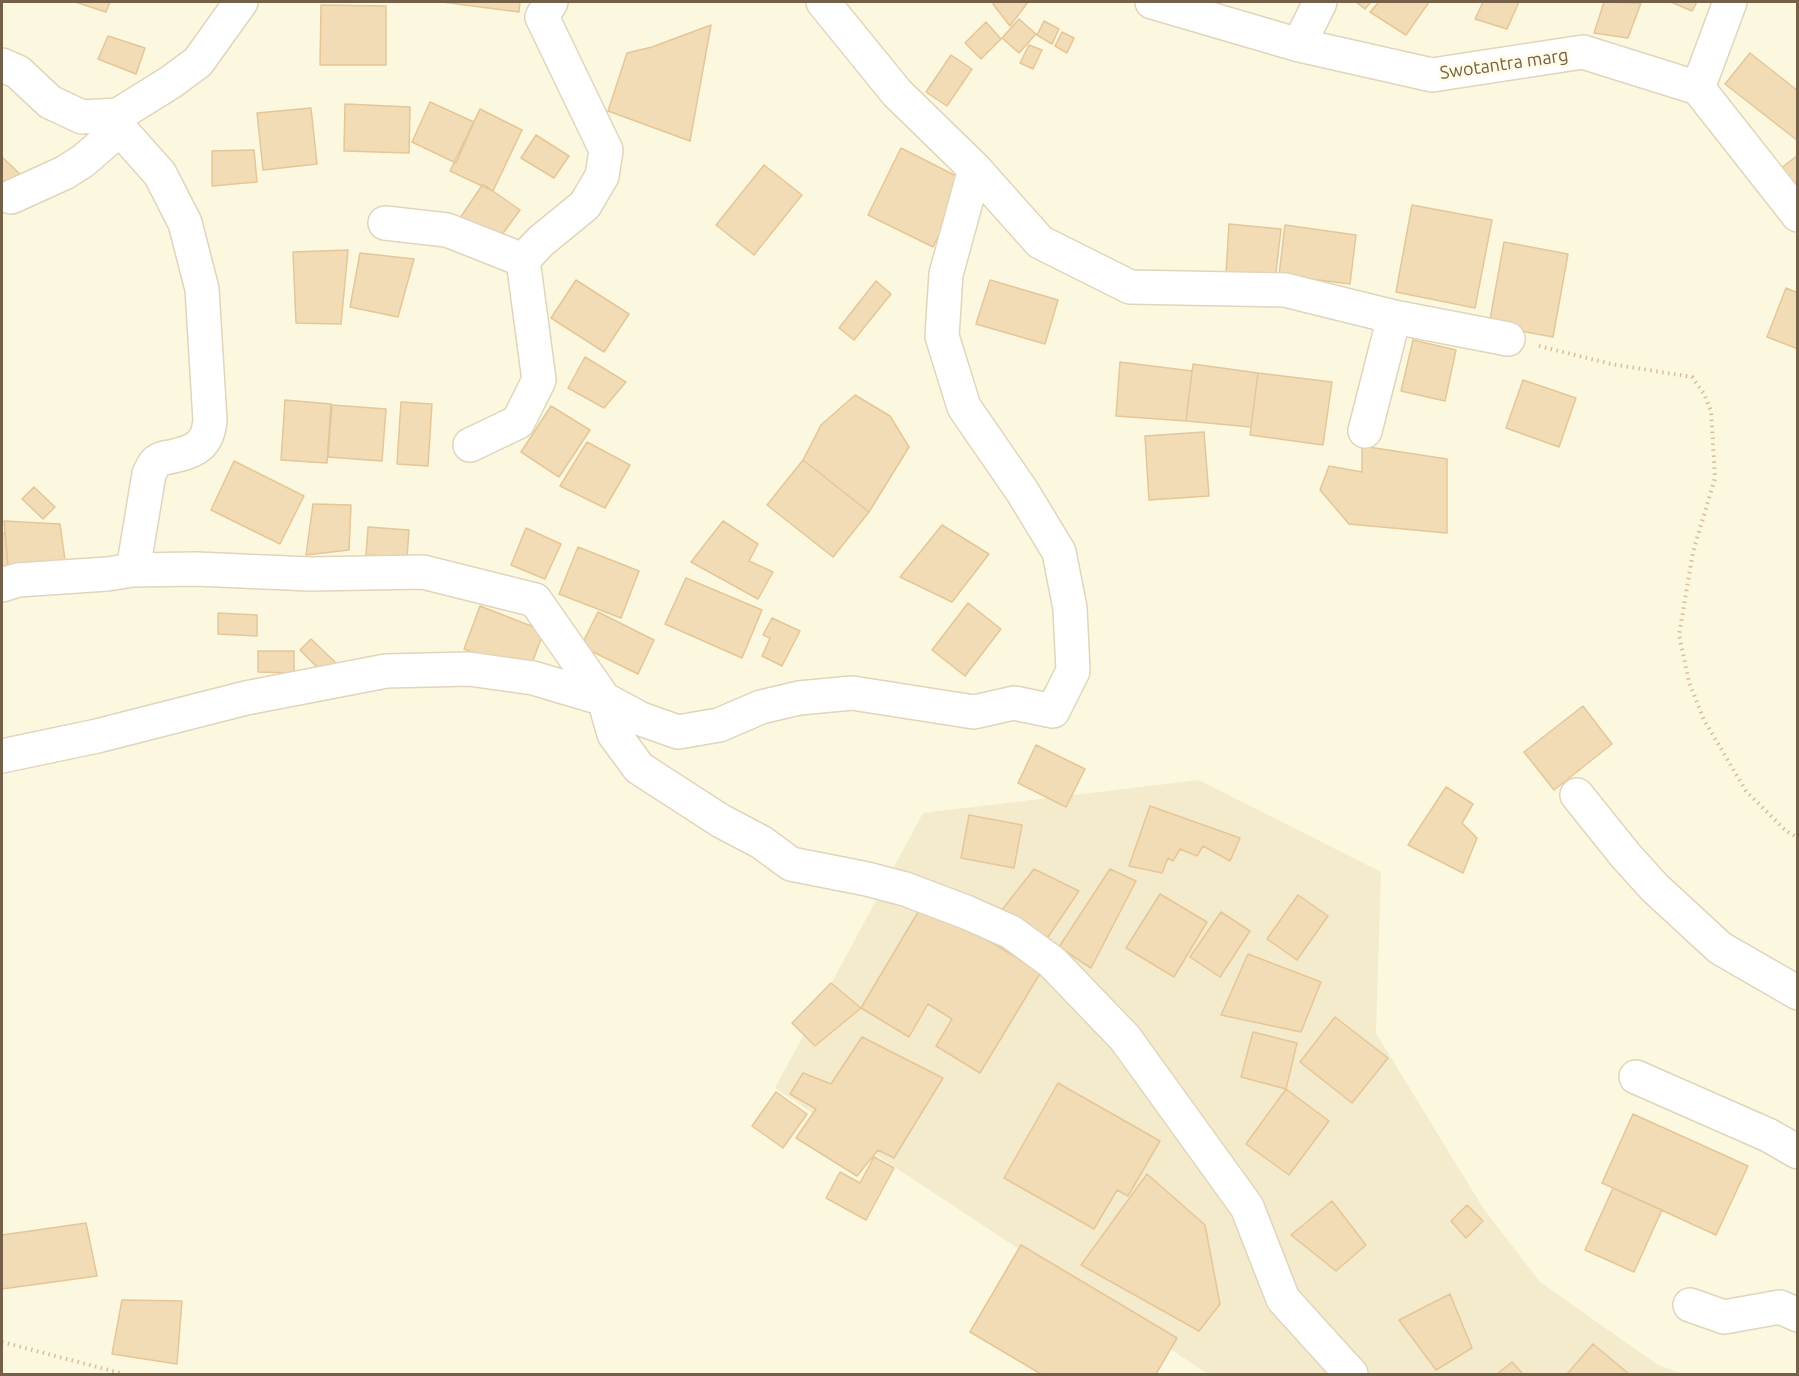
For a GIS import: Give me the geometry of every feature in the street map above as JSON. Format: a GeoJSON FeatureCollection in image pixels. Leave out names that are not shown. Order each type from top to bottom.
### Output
{"type":"FeatureCollection","features":[{"type":"Feature","properties":{"kind":"street"},"geometry":{"type":"LineString","coordinates":[[11,197],[82,161],[119,122],[198,62],[241,2]]}},
{"type":"Feature","properties":{"kind":"street"},"geometry":{"type":"LineString","coordinates":[[523,260],[541,241],[585,205],[602,176],[606,150],[542,17],[551,2]]}},
{"type":"Feature","properties":{"kind":"street"},"geometry":{"type":"LineString","coordinates":[[823,2],[897,93],[975,169],[1040,242],[1130,287],[1285,290],[1394,317],[1508,339]]}},
{"type":"Feature","properties":{"kind":"street","name":"Swotantra marg"},"geometry":{"type":"LineString","coordinates":[[1152,2],[1299,45],[1432,75],[1583,52],[1698,88]]}},
{"type":"Feature","properties":{"kind":"street"},"geometry":{"type":"LineString","coordinates":[[1299,45],[1320,2]]}},
{"type":"Feature","properties":{"kind":"street"},"geometry":{"type":"LineString","coordinates":[[1730,2],[1698,88],[1797,215]]}},
{"type":"Feature","properties":{"kind":"street"},"geometry":{"type":"LineString","coordinates":[[2,65],[18,72],[50,102],[82,117],[119,122],[160,174],[185,224],[202,290],[209,433],[205,441],[192,451],[163,458],[154,463],[149,474],[133,570]]}},
{"type":"Feature","properties":{"kind":"street"},"geometry":{"type":"LineString","coordinates":[[2,756],[97,736],[246,698],[386,671],[469,669],[533,678],[604,699],[641,719],[678,732],[719,725],[761,707],[799,698],[852,693],[974,712],[1014,703],[1053,711],[1073,671],[1070,608],[1059,552],[1022,491],[964,407],[942,336],[946,274],[975,169]]}},
{"type":"Feature","properties":{"kind":"street"},"geometry":{"type":"LineString","coordinates":[[385,223],[447,230],[523,260]]}},
{"type":"Feature","properties":{"kind":"street"},"geometry":{"type":"LineString","coordinates":[[470,445],[518,422],[539,380],[523,260]]}},
{"type":"Feature","properties":{"kind":"street"},"geometry":{"type":"LineString","coordinates":[[1365,431],[1394,317]]}},
{"type":"Feature","properties":{"kind":"street"},"geometry":{"type":"LineString","coordinates":[[2,585],[18,580],[133,570],[196,568],[310,574],[423,572],[535,600],[604,699],[614,734],[639,768],[721,821],[761,842],[791,864],[867,879],[956,909],[1011,932],[1052,962],[1125,1038],[1247,1207],[1283,1299],[1351,1374]]}},
{"type":"Feature","properties":{"kind":"street"},"geometry":{"type":"LineString","coordinates":[[1577,795],[1626,856],[1656,888],[1720,948],[1797,993]]}},
{"type":"Feature","properties":{"kind":"street"},"geometry":{"type":"LineString","coordinates":[[1636,1077],[1768,1135],[1797,1152]]}},
{"type":"Feature","properties":{"kind":"street"},"geometry":{"type":"LineString","coordinates":[[1690,1305],[1724,1317],[1780,1307],[1797,1315]]}},
{"type":"Feature","properties":{"kind":"path"},"geometry":{"type":"LineString","coordinates":[[1508,339],[1611,364],[1692,377],[1704,394],[1712,411],[1715,478],[1693,552],[1679,635],[1689,682],[1704,720],[1746,791],[1786,831],[1797,838]]}},
{"type":"Feature","properties":{"kind":"path"},"geometry":{"type":"LineString","coordinates":[[2,1342],[124,1374]]}},
{"type":"Feature","properties":{"kind":"shaded area"},"geometry":{"type":"Polygon","coordinates":[[[1199,780],[1381,872],[1376,1033],[1483,1208],[1540,1282],[1658,1365],[1683,1374],[1208,1374],[775,1088],[923,813],[1199,780]]]}},
{"type":"Feature","properties":{"kind":"building"},"geometry":{"type":"Polygon","coordinates":[[[75,2],[110,2],[106,12],[75,2]]]}},
{"type":"Feature","properties":{"kind":"building"},"geometry":{"type":"Polygon","coordinates":[[[442,2],[520,2],[519,12],[442,2]]]}},
{"type":"Feature","properties":{"kind":"building"},"geometry":{"type":"Polygon","coordinates":[[[995,2],[1028,2],[1010,26],[993,4],[995,2]]]}},
{"type":"Feature","properties":{"kind":"building"},"geometry":{"type":"Polygon","coordinates":[[[1356,2],[1371,2],[1365,9],[1356,2]]]}},
{"type":"Feature","properties":{"kind":"building"},"geometry":{"type":"Polygon","coordinates":[[[1379,2],[1429,2],[1406,35],[1370,12],[1379,2]]]}},
{"type":"Feature","properties":{"kind":"building"},"geometry":{"type":"Polygon","coordinates":[[[1483,2],[1519,2],[1507,29],[1475,19],[1483,2]]]}},
{"type":"Feature","properties":{"kind":"building"},"geometry":{"type":"Polygon","coordinates":[[[1604,2],[1641,3],[1628,38],[1594,33],[1604,2]]]}},
{"type":"Feature","properties":{"kind":"building"},"geometry":{"type":"Polygon","coordinates":[[[1671,2],[1697,2],[1692,11],[1671,2]]]}},
{"type":"Feature","properties":{"kind":"building"},"geometry":{"type":"Polygon","coordinates":[[[321,5],[386,6],[386,65],[320,65],[321,5]]]}},
{"type":"Feature","properties":{"kind":"building"},"geometry":{"type":"Polygon","coordinates":[[[1019,19],[1036,34],[1019,53],[1002,38],[1019,19]]]}},
{"type":"Feature","properties":{"kind":"building"},"geometry":{"type":"Polygon","coordinates":[[[1044,21],[1059,29],[1052,44],[1037,35],[1044,21]]]}},
{"type":"Feature","properties":{"kind":"building"},"geometry":{"type":"Polygon","coordinates":[[[986,22],[1001,39],[981,59],[965,43],[986,22]]]}},
{"type":"Feature","properties":{"kind":"building"},"geometry":{"type":"Polygon","coordinates":[[[711,25],[690,141],[608,111],[627,53],[652,47],[711,25]]]}},
{"type":"Feature","properties":{"kind":"building"},"geometry":{"type":"Polygon","coordinates":[[[1062,32],[1074,38],[1067,53],[1055,46],[1062,32]]]}},
{"type":"Feature","properties":{"kind":"building"},"geometry":{"type":"Polygon","coordinates":[[[108,36],[145,48],[136,74],[98,59],[108,36]]]}},
{"type":"Feature","properties":{"kind":"building"},"geometry":{"type":"Polygon","coordinates":[[[1029,45],[1042,50],[1033,69],[1020,63],[1029,45]]]}},
{"type":"Feature","properties":{"kind":"building"},"geometry":{"type":"Polygon","coordinates":[[[1750,53],[1798,91],[1798,141],[1725,84],[1750,53]]]}},
{"type":"Feature","properties":{"kind":"building"},"geometry":{"type":"Polygon","coordinates":[[[951,55],[972,69],[947,106],[926,92],[951,55]]]}},
{"type":"Feature","properties":{"kind":"building"},"geometry":{"type":"Polygon","coordinates":[[[430,102],[474,122],[456,163],[412,142],[430,102]]]}},
{"type":"Feature","properties":{"kind":"building"},"geometry":{"type":"Polygon","coordinates":[[[345,104],[410,107],[409,153],[344,151],[345,104]]]}},
{"type":"Feature","properties":{"kind":"building"},"geometry":{"type":"Polygon","coordinates":[[[311,108],[317,164],[263,170],[257,113],[311,108]]]}},
{"type":"Feature","properties":{"kind":"building"},"geometry":{"type":"Polygon","coordinates":[[[480,109],[522,130],[493,191],[450,171],[480,109]]]}},
{"type":"Feature","properties":{"kind":"building"},"geometry":{"type":"Polygon","coordinates":[[[536,135],[569,156],[554,178],[521,158],[536,135]]]}},
{"type":"Feature","properties":{"kind":"building"},"geometry":{"type":"Polygon","coordinates":[[[901,148],[966,181],[933,247],[868,215],[901,148]]]}},
{"type":"Feature","properties":{"kind":"building"},"geometry":{"type":"Polygon","coordinates":[[[254,150],[257,182],[212,186],[212,151],[254,150]]]}},
{"type":"Feature","properties":{"kind":"building"},"geometry":{"type":"Polygon","coordinates":[[[1798,155],[1798,190],[1780,169],[1798,155]]]}},
{"type":"Feature","properties":{"kind":"building"},"geometry":{"type":"Polygon","coordinates":[[[2,157],[22,176],[2,197],[2,157]]]}},
{"type":"Feature","properties":{"kind":"building"},"geometry":{"type":"Polygon","coordinates":[[[764,165],[802,195],[754,255],[716,225],[764,165]]]}},
{"type":"Feature","properties":{"kind":"building"},"geometry":{"type":"Polygon","coordinates":[[[483,184],[520,210],[496,243],[460,218],[483,184]]]}},
{"type":"Feature","properties":{"kind":"building"},"geometry":{"type":"Polygon","coordinates":[[[1412,205],[1492,220],[1475,308],[1396,292],[1412,205]]]}},
{"type":"Feature","properties":{"kind":"building"},"geometry":{"type":"Polygon","coordinates":[[[1229,224],[1281,229],[1275,281],[1226,274],[1229,224]]]}},
{"type":"Feature","properties":{"kind":"building"},"geometry":{"type":"Polygon","coordinates":[[[1285,225],[1356,235],[1350,284],[1279,275],[1285,225]]]}},
{"type":"Feature","properties":{"kind":"building"},"geometry":{"type":"Polygon","coordinates":[[[1504,242],[1568,254],[1553,337],[1489,325],[1504,242]]]}},
{"type":"Feature","properties":{"kind":"building"},"geometry":{"type":"Polygon","coordinates":[[[348,250],[341,324],[296,323],[293,252],[348,250]]]}},
{"type":"Feature","properties":{"kind":"building"},"geometry":{"type":"Polygon","coordinates":[[[360,253],[414,259],[398,317],[350,307],[360,253]]]}},
{"type":"Feature","properties":{"kind":"building"},"geometry":{"type":"Polygon","coordinates":[[[576,280],[629,314],[604,352],[551,318],[576,280]]]}},
{"type":"Feature","properties":{"kind":"building"},"geometry":{"type":"Polygon","coordinates":[[[990,280],[1058,300],[1045,344],[976,324],[990,280]]]}},
{"type":"Feature","properties":{"kind":"building"},"geometry":{"type":"Polygon","coordinates":[[[876,281],[891,294],[854,340],[839,328],[876,281]]]}},
{"type":"Feature","properties":{"kind":"building"},"geometry":{"type":"Polygon","coordinates":[[[1786,288],[1798,293],[1798,349],[1767,337],[1786,288]]]}},
{"type":"Feature","properties":{"kind":"building"},"geometry":{"type":"Polygon","coordinates":[[[1413,340],[1456,350],[1445,401],[1401,391],[1413,340]]]}},
{"type":"Feature","properties":{"kind":"building"},"geometry":{"type":"Polygon","coordinates":[[[585,357],[626,382],[604,408],[568,388],[585,357]]]}},
{"type":"Feature","properties":{"kind":"building"},"geometry":{"type":"Polygon","coordinates":[[[1120,362],[1192,371],[1186,421],[1116,416],[1120,362]]]}},
{"type":"Feature","properties":{"kind":"building"},"geometry":{"type":"Polygon","coordinates":[[[1193,364],[1258,373],[1251,427],[1186,421],[1193,364]]]}},
{"type":"Feature","properties":{"kind":"building"},"geometry":{"type":"Polygon","coordinates":[[[1258,373],[1332,382],[1323,445],[1250,435],[1258,373]]]}},
{"type":"Feature","properties":{"kind":"building"},"geometry":{"type":"Polygon","coordinates":[[[1523,380],[1576,398],[1559,447],[1506,428],[1523,380]]]}},
{"type":"Feature","properties":{"kind":"building"},"geometry":{"type":"Polygon","coordinates":[[[855,395],[890,416],[909,447],[869,512],[803,460],[821,425],[855,395]]]}},
{"type":"Feature","properties":{"kind":"building"},"geometry":{"type":"Polygon","coordinates":[[[285,400],[331,404],[327,463],[281,460],[285,400]]]}},
{"type":"Feature","properties":{"kind":"building"},"geometry":{"type":"Polygon","coordinates":[[[401,402],[432,404],[428,466],[397,464],[401,402]]]}},
{"type":"Feature","properties":{"kind":"building"},"geometry":{"type":"Polygon","coordinates":[[[332,405],[386,409],[382,461],[328,457],[332,405]]]}},
{"type":"Feature","properties":{"kind":"building"},"geometry":{"type":"Polygon","coordinates":[[[551,406],[590,430],[559,477],[521,452],[551,406]]]}},
{"type":"Feature","properties":{"kind":"building"},"geometry":{"type":"Polygon","coordinates":[[[1204,432],[1209,496],[1149,500],[1145,436],[1204,432]]]}},
{"type":"Feature","properties":{"kind":"building"},"geometry":{"type":"Polygon","coordinates":[[[587,442],[630,465],[605,508],[560,486],[587,442]]]}},
{"type":"Feature","properties":{"kind":"building"},"geometry":{"type":"Polygon","coordinates":[[[1362,446],[1447,459],[1447,533],[1349,524],[1320,490],[1329,466],[1362,472],[1362,446]]]}},
{"type":"Feature","properties":{"kind":"building"},"geometry":{"type":"Polygon","coordinates":[[[803,460],[869,512],[833,557],[767,505],[803,460]]]}},
{"type":"Feature","properties":{"kind":"building"},"geometry":{"type":"Polygon","coordinates":[[[234,461],[304,496],[280,544],[211,510],[234,461]]]}},
{"type":"Feature","properties":{"kind":"building"},"geometry":{"type":"Polygon","coordinates":[[[34,487],[55,507],[43,519],[22,499],[34,487]]]}},
{"type":"Feature","properties":{"kind":"building"},"geometry":{"type":"Polygon","coordinates":[[[313,504],[351,505],[349,550],[306,555],[313,504]]]}},
{"type":"Feature","properties":{"kind":"building"},"geometry":{"type":"Polygon","coordinates":[[[4,521],[60,524],[65,560],[8,567],[4,521]]]}},
{"type":"Feature","properties":{"kind":"building"},"geometry":{"type":"Polygon","coordinates":[[[723,521],[758,544],[749,561],[773,572],[758,599],[691,562],[723,521]]]}},
{"type":"Feature","properties":{"kind":"building"},"geometry":{"type":"Polygon","coordinates":[[[942,525],[989,554],[952,602],[900,577],[942,525]]]}},
{"type":"Feature","properties":{"kind":"building"},"geometry":{"type":"Polygon","coordinates":[[[368,527],[409,530],[407,557],[366,555],[368,527]]]}},
{"type":"Feature","properties":{"kind":"building"},"geometry":{"type":"Polygon","coordinates":[[[526,528],[561,544],[545,579],[511,565],[526,528]]]}},
{"type":"Feature","properties":{"kind":"building"},"geometry":{"type":"Polygon","coordinates":[[[2,533],[5,533],[8,567],[2,568],[2,533]]]}},
{"type":"Feature","properties":{"kind":"building"},"geometry":{"type":"Polygon","coordinates":[[[578,547],[639,571],[621,618],[559,594],[578,547]]]}},
{"type":"Feature","properties":{"kind":"building"},"geometry":{"type":"Polygon","coordinates":[[[686,578],[762,610],[742,658],[665,624],[686,578]]]}},
{"type":"Feature","properties":{"kind":"building"},"geometry":{"type":"Polygon","coordinates":[[[968,603],[1001,629],[965,676],[932,650],[968,603]]]}},
{"type":"Feature","properties":{"kind":"building"},"geometry":{"type":"Polygon","coordinates":[[[480,606],[544,631],[528,674],[464,649],[480,606]]]}},
{"type":"Feature","properties":{"kind":"building"},"geometry":{"type":"Polygon","coordinates":[[[598,612],[654,640],[638,674],[581,646],[598,612]]]}},
{"type":"Feature","properties":{"kind":"building"},"geometry":{"type":"Polygon","coordinates":[[[218,613],[257,615],[257,636],[218,634],[218,613]]]}},
{"type":"Feature","properties":{"kind":"building"},"geometry":{"type":"Polygon","coordinates":[[[772,618],[800,631],[782,666],[762,656],[770,638],[763,635],[772,618]]]}},
{"type":"Feature","properties":{"kind":"building"},"geometry":{"type":"Polygon","coordinates":[[[311,639],[335,662],[324,674],[300,650],[311,639]]]}},
{"type":"Feature","properties":{"kind":"building"},"geometry":{"type":"Polygon","coordinates":[[[258,651],[294,651],[294,673],[258,672],[258,651]]]}},
{"type":"Feature","properties":{"kind":"building"},"geometry":{"type":"Polygon","coordinates":[[[1583,706],[1612,744],[1554,790],[1524,752],[1583,706]]]}},
{"type":"Feature","properties":{"kind":"building"},"geometry":{"type":"Polygon","coordinates":[[[1036,745],[1085,769],[1066,807],[1018,783],[1036,745]]]}},
{"type":"Feature","properties":{"kind":"building"},"geometry":{"type":"Polygon","coordinates":[[[1446,787],[1473,804],[1462,823],[1477,838],[1463,873],[1408,845],[1446,787]]]}},
{"type":"Feature","properties":{"kind":"building"},"geometry":{"type":"Polygon","coordinates":[[[1150,806],[1240,838],[1230,861],[1203,846],[1197,856],[1180,849],[1173,861],[1168,858],[1162,873],[1129,866],[1150,806]]]}},
{"type":"Feature","properties":{"kind":"building"},"geometry":{"type":"Polygon","coordinates":[[[969,815],[1022,825],[1014,868],[961,858],[969,815]]]}},
{"type":"Feature","properties":{"kind":"building"},"geometry":{"type":"Polygon","coordinates":[[[1034,869],[1079,891],[1048,937],[998,915],[1034,869]]]}},
{"type":"Feature","properties":{"kind":"building"},"geometry":{"type":"Polygon","coordinates":[[[1110,869],[1136,881],[1091,968],[1059,947],[1110,869]]]}},
{"type":"Feature","properties":{"kind":"building"},"geometry":{"type":"Polygon","coordinates":[[[1160,894],[1207,922],[1174,977],[1126,948],[1160,894]]]}},
{"type":"Feature","properties":{"kind":"building"},"geometry":{"type":"Polygon","coordinates":[[[1298,895],[1328,916],[1297,960],[1267,939],[1298,895]]]}},
{"type":"Feature","properties":{"kind":"building"},"geometry":{"type":"Polygon","coordinates":[[[924,902],[1041,972],[980,1073],[936,1046],[952,1019],[928,1004],[909,1037],[861,1008],[924,902]]]}},
{"type":"Feature","properties":{"kind":"building"},"geometry":{"type":"Polygon","coordinates":[[[1221,912],[1250,931],[1220,977],[1190,957],[1221,912]]]}},
{"type":"Feature","properties":{"kind":"building"},"geometry":{"type":"Polygon","coordinates":[[[1248,954],[1321,982],[1301,1032],[1221,1015],[1248,954]]]}},
{"type":"Feature","properties":{"kind":"building"},"geometry":{"type":"Polygon","coordinates":[[[831,983],[861,1008],[815,1046],[792,1023],[831,983]]]}},
{"type":"Feature","properties":{"kind":"building"},"geometry":{"type":"Polygon","coordinates":[[[1335,1017],[1388,1058],[1352,1103],[1300,1062],[1335,1017]]]}},
{"type":"Feature","properties":{"kind":"building"},"geometry":{"type":"Polygon","coordinates":[[[1253,1032],[1297,1043],[1286,1089],[1241,1077],[1253,1032]]]}},
{"type":"Feature","properties":{"kind":"building"},"geometry":{"type":"Polygon","coordinates":[[[862,1037],[943,1078],[894,1158],[878,1150],[857,1176],[796,1138],[816,1109],[790,1094],[803,1073],[831,1084],[862,1037]]]}},
{"type":"Feature","properties":{"kind":"building"},"geometry":{"type":"Polygon","coordinates":[[[1058,1083],[1160,1141],[1128,1196],[1117,1190],[1094,1229],[1004,1178],[1058,1083]]]}},
{"type":"Feature","properties":{"kind":"building"},"geometry":{"type":"Polygon","coordinates":[[[1286,1089],[1329,1121],[1289,1175],[1246,1144],[1286,1089]]]}},
{"type":"Feature","properties":{"kind":"building"},"geometry":{"type":"Polygon","coordinates":[[[776,1092],[807,1114],[783,1148],[752,1126],[776,1092]]]}},
{"type":"Feature","properties":{"kind":"building"},"geometry":{"type":"Polygon","coordinates":[[[1633,1114],[1748,1166],[1716,1235],[1602,1183],[1633,1114]]]}},
{"type":"Feature","properties":{"kind":"building"},"geometry":{"type":"Polygon","coordinates":[[[874,1157],[894,1168],[866,1220],[826,1198],[840,1172],[860,1183],[874,1157]]]}},
{"type":"Feature","properties":{"kind":"building"},"geometry":{"type":"Polygon","coordinates":[[[1147,1174],[1205,1225],[1220,1304],[1199,1331],[1081,1265],[1147,1174]]]}},
{"type":"Feature","properties":{"kind":"building"},"geometry":{"type":"Polygon","coordinates":[[[1613,1188],[1662,1210],[1634,1272],[1585,1250],[1613,1188]]]}},
{"type":"Feature","properties":{"kind":"building"},"geometry":{"type":"Polygon","coordinates":[[[1332,1201],[1366,1245],[1336,1271],[1291,1235],[1332,1201]]]}},
{"type":"Feature","properties":{"kind":"building"},"geometry":{"type":"Polygon","coordinates":[[[1467,1205],[1483,1221],[1466,1238],[1451,1221],[1467,1205]]]}},
{"type":"Feature","properties":{"kind":"building"},"geometry":{"type":"Polygon","coordinates":[[[86,1223],[97,1276],[2,1289],[2,1235],[86,1223]]]}},
{"type":"Feature","properties":{"kind":"building"},"geometry":{"type":"Polygon","coordinates":[[[1021,1245],[1177,1338],[1156,1374],[1041,1374],[970,1332],[1021,1245]]]}},
{"type":"Feature","properties":{"kind":"building"},"geometry":{"type":"Polygon","coordinates":[[[1450,1294],[1472,1348],[1436,1370],[1399,1320],[1450,1294]]]}},
{"type":"Feature","properties":{"kind":"building"},"geometry":{"type":"Polygon","coordinates":[[[122,1300],[182,1301],[177,1364],[112,1354],[122,1300]]]}},
{"type":"Feature","properties":{"kind":"building"},"geometry":{"type":"Polygon","coordinates":[[[1593,1344],[1629,1374],[1567,1374],[1593,1344]]]}},
{"type":"Feature","properties":{"kind":"building"},"geometry":{"type":"Polygon","coordinates":[[[1512,1362],[1523,1374],[1497,1374],[1512,1362]]]}}]}
